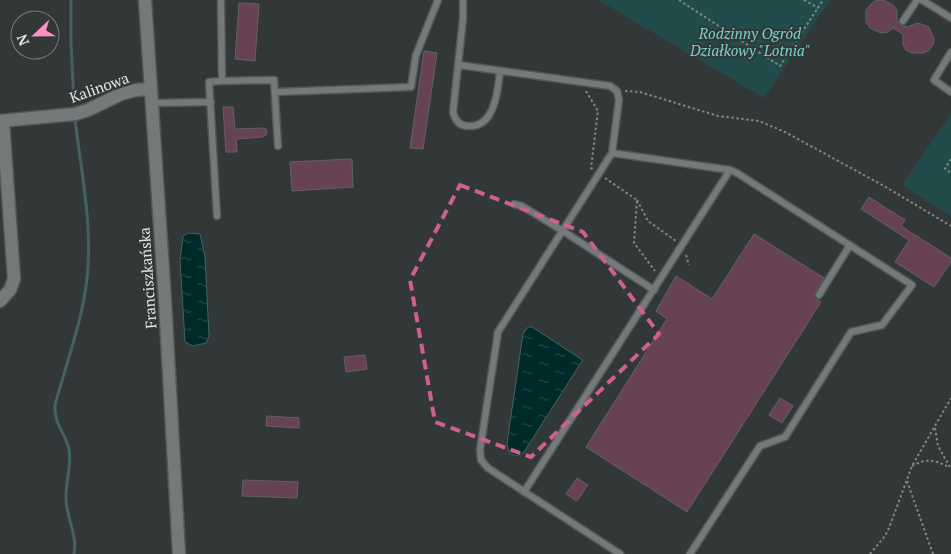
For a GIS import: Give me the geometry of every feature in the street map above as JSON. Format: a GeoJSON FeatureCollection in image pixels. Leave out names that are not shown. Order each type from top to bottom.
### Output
{"type":"FeatureCollection","features":[{"type":"Feature","properties":{"kind":"street","name":"Franciszkańska"},"geometry":{"type":"LineString","coordinates":[[146,0],[150,89],[166,311],[178,554]]}},
{"type":"Feature","properties":{"kind":"street","name":"Kalinowa"},"geometry":{"type":"LineString","coordinates":[[1,121],[75,114],[88,110],[121,94],[150,89]]}},
{"type":"Feature","properties":{"kind":"street"},"geometry":{"type":"LineString","coordinates":[[0,301],[10,290],[14,279],[1,121]]}},
{"type":"Feature","properties":{"kind":"lane"},"geometry":{"type":"LineString","coordinates":[[221,0],[222,81]]}},
{"type":"Feature","properties":{"kind":"lane"},"geometry":{"type":"LineString","coordinates":[[275,92],[411,86],[416,55],[438,0]]}},
{"type":"Feature","properties":{"kind":"lane"},"geometry":{"type":"LineString","coordinates":[[463,0],[464,19],[453,112],[455,120],[462,125],[470,127],[480,124],[487,118],[494,106],[500,71]]}},
{"type":"Feature","properties":{"kind":"lane"},"geometry":{"type":"LineString","coordinates":[[904,21],[917,0]]}},
{"type":"Feature","properties":{"kind":"lane"},"geometry":{"type":"LineString","coordinates":[[922,0],[951,18]]}},
{"type":"Feature","properties":{"kind":"lane"},"geometry":{"type":"LineString","coordinates":[[951,52],[934,80],[951,92]]}},
{"type":"Feature","properties":{"kind":"lane"},"geometry":{"type":"LineString","coordinates":[[459,65],[610,86],[617,91],[619,100],[612,153],[498,332],[480,450],[481,460],[488,468],[620,554]]}},
{"type":"Feature","properties":{"kind":"lane"},"geometry":{"type":"LineString","coordinates":[[217,216],[209,82],[274,80],[278,146]]}},
{"type":"Feature","properties":{"kind":"lane"},"geometry":{"type":"LineString","coordinates":[[151,103],[210,102]]}},
{"type":"Feature","properties":{"kind":"lane"},"geometry":{"type":"LineString","coordinates":[[612,153],[738,172],[912,285],[882,325],[851,332],[786,437],[760,446],[690,554]]}},
{"type":"Feature","properties":{"kind":"lane"},"geometry":{"type":"LineString","coordinates":[[524,492],[730,170]]}},
{"type":"Feature","properties":{"kind":"lane"},"geometry":{"type":"LineString","coordinates":[[514,204],[522,206],[563,231],[654,290]]}},
{"type":"Feature","properties":{"kind":"lane"},"geometry":{"type":"LineString","coordinates":[[819,295],[850,245]]}},
{"type":"Feature","properties":{"kind":"path"},"geometry":{"type":"LineString","coordinates":[[679,0],[780,66],[823,0]]}},
{"type":"Feature","properties":{"kind":"path"},"geometry":{"type":"LineString","coordinates":[[804,0],[818,8]]}},
{"type":"Feature","properties":{"kind":"path"},"geometry":{"type":"LineString","coordinates":[[581,82],[598,111],[591,168],[637,200],[648,221],[672,237],[682,247],[689,265]]}},
{"type":"Feature","properties":{"kind":"path"},"geometry":{"type":"LineString","coordinates":[[617,91],[640,92],[718,116],[760,121],[851,168],[951,226]]}},
{"type":"Feature","properties":{"kind":"path"},"geometry":{"type":"LineString","coordinates":[[951,160],[944,169],[951,174]]}},
{"type":"Feature","properties":{"kind":"path"},"geometry":{"type":"LineString","coordinates":[[637,200],[634,243],[661,279]]}},
{"type":"Feature","properties":{"kind":"path"},"geometry":{"type":"LineString","coordinates":[[870,554],[890,528],[912,466],[951,398]]}},
{"type":"Feature","properties":{"kind":"path"},"geometry":{"type":"LineString","coordinates":[[935,426],[938,446],[950,468]]}},
{"type":"Feature","properties":{"kind":"path"},"geometry":{"type":"LineString","coordinates":[[912,466],[926,460],[938,462],[950,468]]}},
{"type":"Feature","properties":{"kind":"path"},"geometry":{"type":"LineString","coordinates":[[906,480],[933,554]]}},
{"type":"Feature","properties":{"kind":"highlighted area"},"geometry":{"type":"Polygon","coordinates":[[[460,185],[583,232],[659,334],[531,457],[435,422],[410,280],[460,185]]]}},
{"type":"Feature","properties":{"kind":"green space","name":"Rodzinny Ogród Działkowy \"Lotnia\""},"geometry":{"type":"Polygon","coordinates":[[[598,0],[830,0],[764,98],[598,0]]]}},
{"type":"Feature","properties":{"kind":"green space"},"geometry":{"type":"Polygon","coordinates":[[[951,114],[951,216],[902,185],[951,114]]]}},
{"type":"Feature","properties":{"kind":"water"},"geometry":{"type":"Polygon","coordinates":[[[189,233],[200,234],[205,257],[209,336],[206,343],[193,346],[185,342],[180,260],[183,236],[189,233]]]}},
{"type":"Feature","properties":{"kind":"water"},"geometry":{"type":"Polygon","coordinates":[[[528,327],[532,327],[582,361],[524,452],[517,456],[509,453],[507,443],[523,334],[528,327]]]}},
{"type":"Feature","properties":{"kind":"building"},"geometry":{"type":"Polygon","coordinates":[[[883,0],[893,5],[897,10],[897,21],[901,25],[907,27],[918,23],[929,27],[934,39],[933,45],[929,50],[924,53],[912,53],[906,50],[903,45],[903,34],[893,28],[888,32],[881,33],[870,28],[866,22],[866,10],[875,1],[883,0]]]}},
{"type":"Feature","properties":{"kind":"building"},"geometry":{"type":"Polygon","coordinates":[[[239,3],[259,4],[255,61],[235,59],[239,3]]]}},
{"type":"Feature","properties":{"kind":"building"},"geometry":{"type":"Polygon","coordinates":[[[424,51],[437,53],[423,149],[410,148],[424,51]]]}},
{"type":"Feature","properties":{"kind":"building"},"geometry":{"type":"Polygon","coordinates":[[[223,107],[233,107],[235,129],[263,128],[266,129],[267,134],[263,137],[236,139],[237,152],[226,152],[223,107]]]}},
{"type":"Feature","properties":{"kind":"building"},"geometry":{"type":"Polygon","coordinates":[[[352,159],[353,187],[292,191],[290,162],[352,159]]]}},
{"type":"Feature","properties":{"kind":"building"},"geometry":{"type":"Polygon","coordinates":[[[869,197],[905,220],[901,226],[951,258],[951,262],[934,287],[895,262],[909,240],[861,209],[869,197]]]}},
{"type":"Feature","properties":{"kind":"building"},"geometry":{"type":"Polygon","coordinates":[[[754,234],[824,278],[813,297],[821,302],[687,512],[586,447],[667,319],[656,311],[676,276],[712,299],[754,234]]]}},
{"type":"Feature","properties":{"kind":"building"},"geometry":{"type":"Polygon","coordinates":[[[365,355],[367,369],[346,372],[344,357],[365,355]]]}},
{"type":"Feature","properties":{"kind":"building"},"geometry":{"type":"Polygon","coordinates":[[[780,398],[793,406],[782,423],[769,415],[780,398]]]}},
{"type":"Feature","properties":{"kind":"building"},"geometry":{"type":"Polygon","coordinates":[[[267,416],[299,418],[299,428],[266,426],[267,416]]]}},
{"type":"Feature","properties":{"kind":"building"},"geometry":{"type":"Polygon","coordinates":[[[577,478],[588,485],[577,501],[566,494],[577,478]]]}},
{"type":"Feature","properties":{"kind":"building"},"geometry":{"type":"Polygon","coordinates":[[[243,480],[298,482],[297,498],[242,496],[243,480]]]}},
{"type":"Feature","properties":{"kind":"waterway"},"geometry":{"type":"LineString","coordinates":[[71,0],[74,104]]}},
{"type":"Feature","properties":{"kind":"waterway"},"geometry":{"type":"LineString","coordinates":[[74,554],[73,532],[66,503],[70,455],[56,418],[55,405],[73,343],[87,279],[86,199],[75,119]]}}]}
